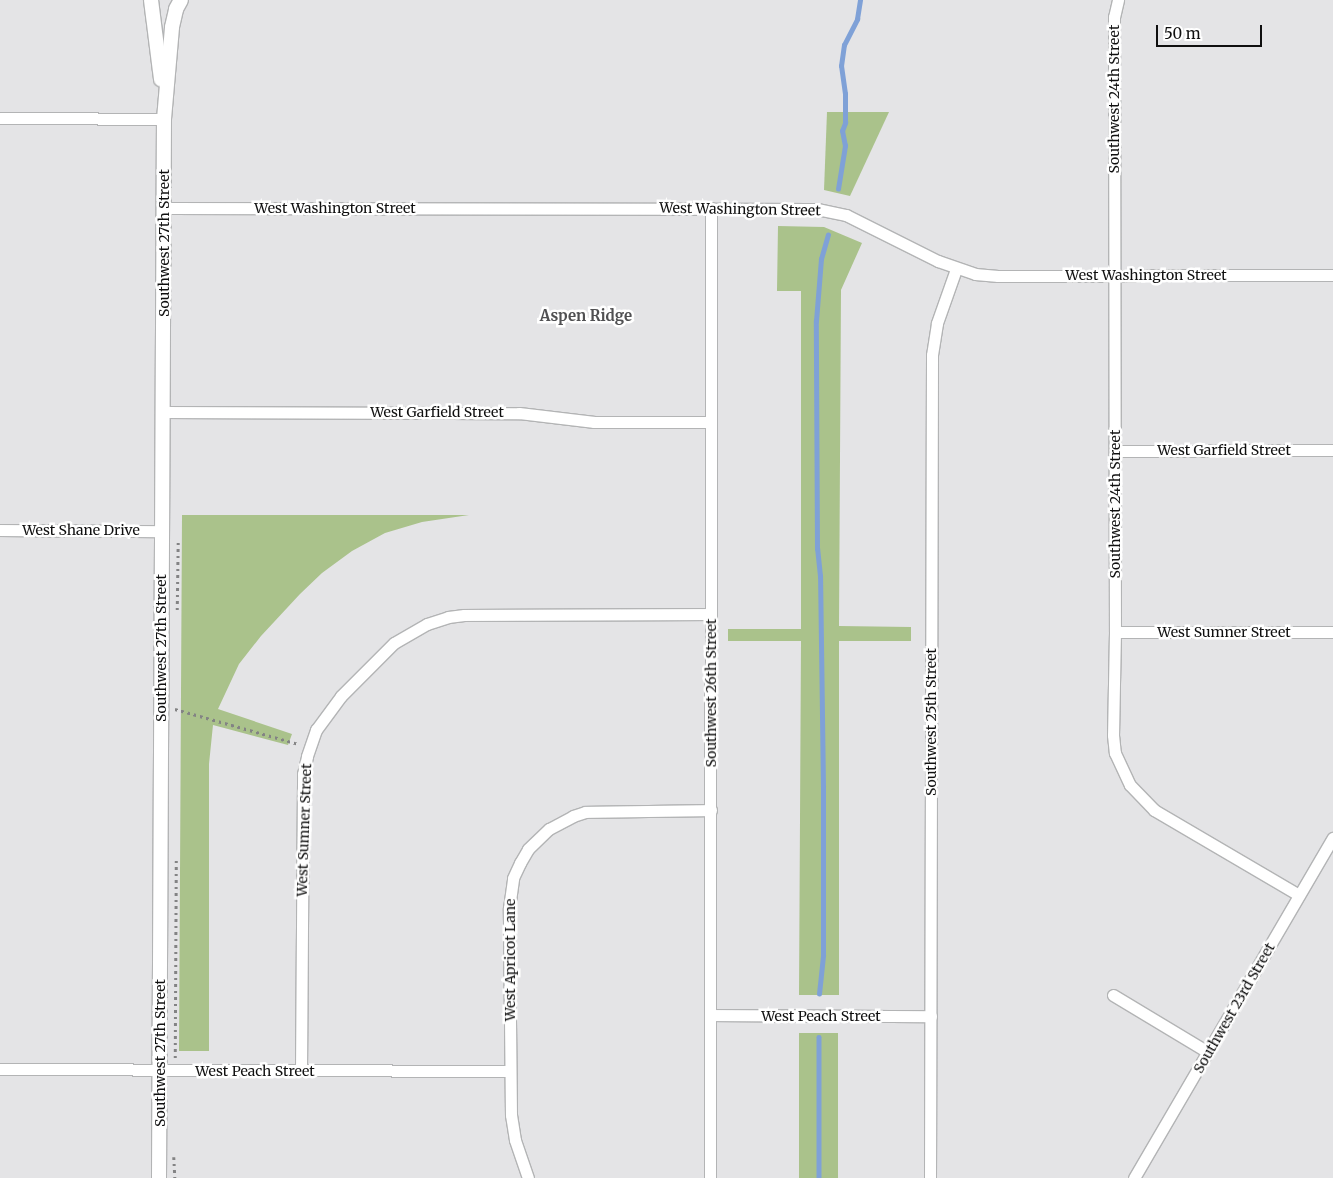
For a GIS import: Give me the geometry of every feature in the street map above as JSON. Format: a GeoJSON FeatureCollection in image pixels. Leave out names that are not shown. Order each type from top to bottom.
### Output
{"type":"FeatureCollection","features":[{"type":"Feature","properties":{"kind":"street","name":"Southwest 27th Street"},"geometry":{"type":"LineString","coordinates":[[151,0],[164,119]]}},
{"type":"Feature","properties":{"kind":"street","name":"Southwest 27th Street"},"geometry":{"type":"LineString","coordinates":[[159,1178],[164,119],[172,27],[176,8],[182,0]]}},
{"type":"Feature","properties":{"kind":"street","name":"Southwest 24th Street"},"geometry":{"type":"LineString","coordinates":[[1109,0],[1114,17]]}},
{"type":"Feature","properties":{"kind":"street","name":"Southwest 24th Street"},"geometry":{"type":"LineString","coordinates":[[1118,0],[1114,17],[1115,632],[1113,735],[1121,770],[1141,799],[1154,810],[1299,896]]}},
{"type":"Feature","properties":{"kind":"street"},"geometry":{"type":"LineString","coordinates":[[0,118],[164,119]]}},
{"type":"Feature","properties":{"kind":"street","name":"West Washington Street"},"geometry":{"type":"LineString","coordinates":[[164,208],[816,209],[839,213],[860,221],[956,269],[975,274],[998,276],[1333,275]]}},
{"type":"Feature","properties":{"kind":"street","name":"Southwest 26th Street"},"geometry":{"type":"LineString","coordinates":[[710,1178],[711,208]]}},
{"type":"Feature","properties":{"kind":"street","name":"Southwest 25th Street"},"geometry":{"type":"LineString","coordinates":[[930,1178],[932,355],[937,323],[956,269]]}},
{"type":"Feature","properties":{"kind":"street","name":"West Garfield Street"},"geometry":{"type":"LineString","coordinates":[[163,412],[519,412],[594,422],[711,422]]}},
{"type":"Feature","properties":{"kind":"street","name":"West Garfield Street"},"geometry":{"type":"LineString","coordinates":[[1115,451],[1333,450]]}},
{"type":"Feature","properties":{"kind":"street","name":"West Shane Drive"},"geometry":{"type":"LineString","coordinates":[[0,530],[162,531]]}},
{"type":"Feature","properties":{"kind":"street","name":"West Sumner Street"},"geometry":{"type":"LineString","coordinates":[[302,1072],[303,787],[310,747],[324,717],[341,696],[394,643],[427,624],[464,614],[711,614]]}},
{"type":"Feature","properties":{"kind":"street","name":"West Sumner Street"},"geometry":{"type":"LineString","coordinates":[[1115,632],[1333,632]]}},
{"type":"Feature","properties":{"kind":"street","name":"West Apricot Lane"},"geometry":{"type":"LineString","coordinates":[[528,1178],[515,1140],[511,1115],[509,901],[513,878],[528,849],[554,826],[585,812],[711,810]]}},
{"type":"Feature","properties":{"kind":"street","name":"Southwest 23rd Street"},"geometry":{"type":"LineString","coordinates":[[1134,1178],[1333,838]]}},
{"type":"Feature","properties":{"kind":"street"},"geometry":{"type":"LineString","coordinates":[[1113,995],[1208,1052]]}},
{"type":"Feature","properties":{"kind":"street","name":"West Peach Street"},"geometry":{"type":"LineString","coordinates":[[710,1016],[931,1016]]}},
{"type":"Feature","properties":{"kind":"street","name":"West Peach Street"},"geometry":{"type":"LineString","coordinates":[[0,1069],[302,1072],[510,1070]]}},
{"type":"Feature","properties":{"kind":"path"},"geometry":{"type":"LineString","coordinates":[[161,706],[310,747]]}},
{"type":"Feature","properties":{"kind":"green space"},"geometry":{"type":"Polygon","coordinates":[[[827,112],[889,112],[850,196],[824,190],[827,112]]]}},
{"type":"Feature","properties":{"kind":"green space"},"geometry":{"type":"Polygon","coordinates":[[[778,226],[824,227],[862,243],[841,290],[839,626],[911,627],[911,641],[839,641],[839,995],[799,995],[801,641],[728,641],[728,629],[801,629],[801,291],[777,291],[778,226]]]}},
{"type":"Feature","properties":{"kind":"green space"},"geometry":{"type":"Polygon","coordinates":[[[182,515],[469,515],[422,522],[385,533],[352,551],[322,573],[300,594],[261,636],[239,664],[218,709],[292,734],[288,745],[213,725],[209,764],[209,1051],[179,1051],[182,515]]]}},
{"type":"Feature","properties":{"kind":"green space"},"geometry":{"type":"Polygon","coordinates":[[[799,1033],[838,1033],[838,1178],[799,1178],[799,1033]]]}},
{"type":"Feature","properties":{"kind":"waterway"},"geometry":{"type":"LineString","coordinates":[[838,189],[845,146],[842,131],[845,123],[845,94],[841,66],[844,45],[857,19],[860,0]]}},
{"type":"Feature","properties":{"kind":"waterway"},"geometry":{"type":"LineString","coordinates":[[819,994],[823,955],[823,787],[820,576],[817,549],[816,321],[821,259],[828,235]]}},
{"type":"Feature","properties":{"kind":"waterway"},"geometry":{"type":"LineString","coordinates":[[819,1037],[819,1178]]}},
{"type":"Feature","properties":{"kind":"district","name":"Aspen Ridge"},"geometry":{"type":"Point","coordinates":[586,316]}}]}
